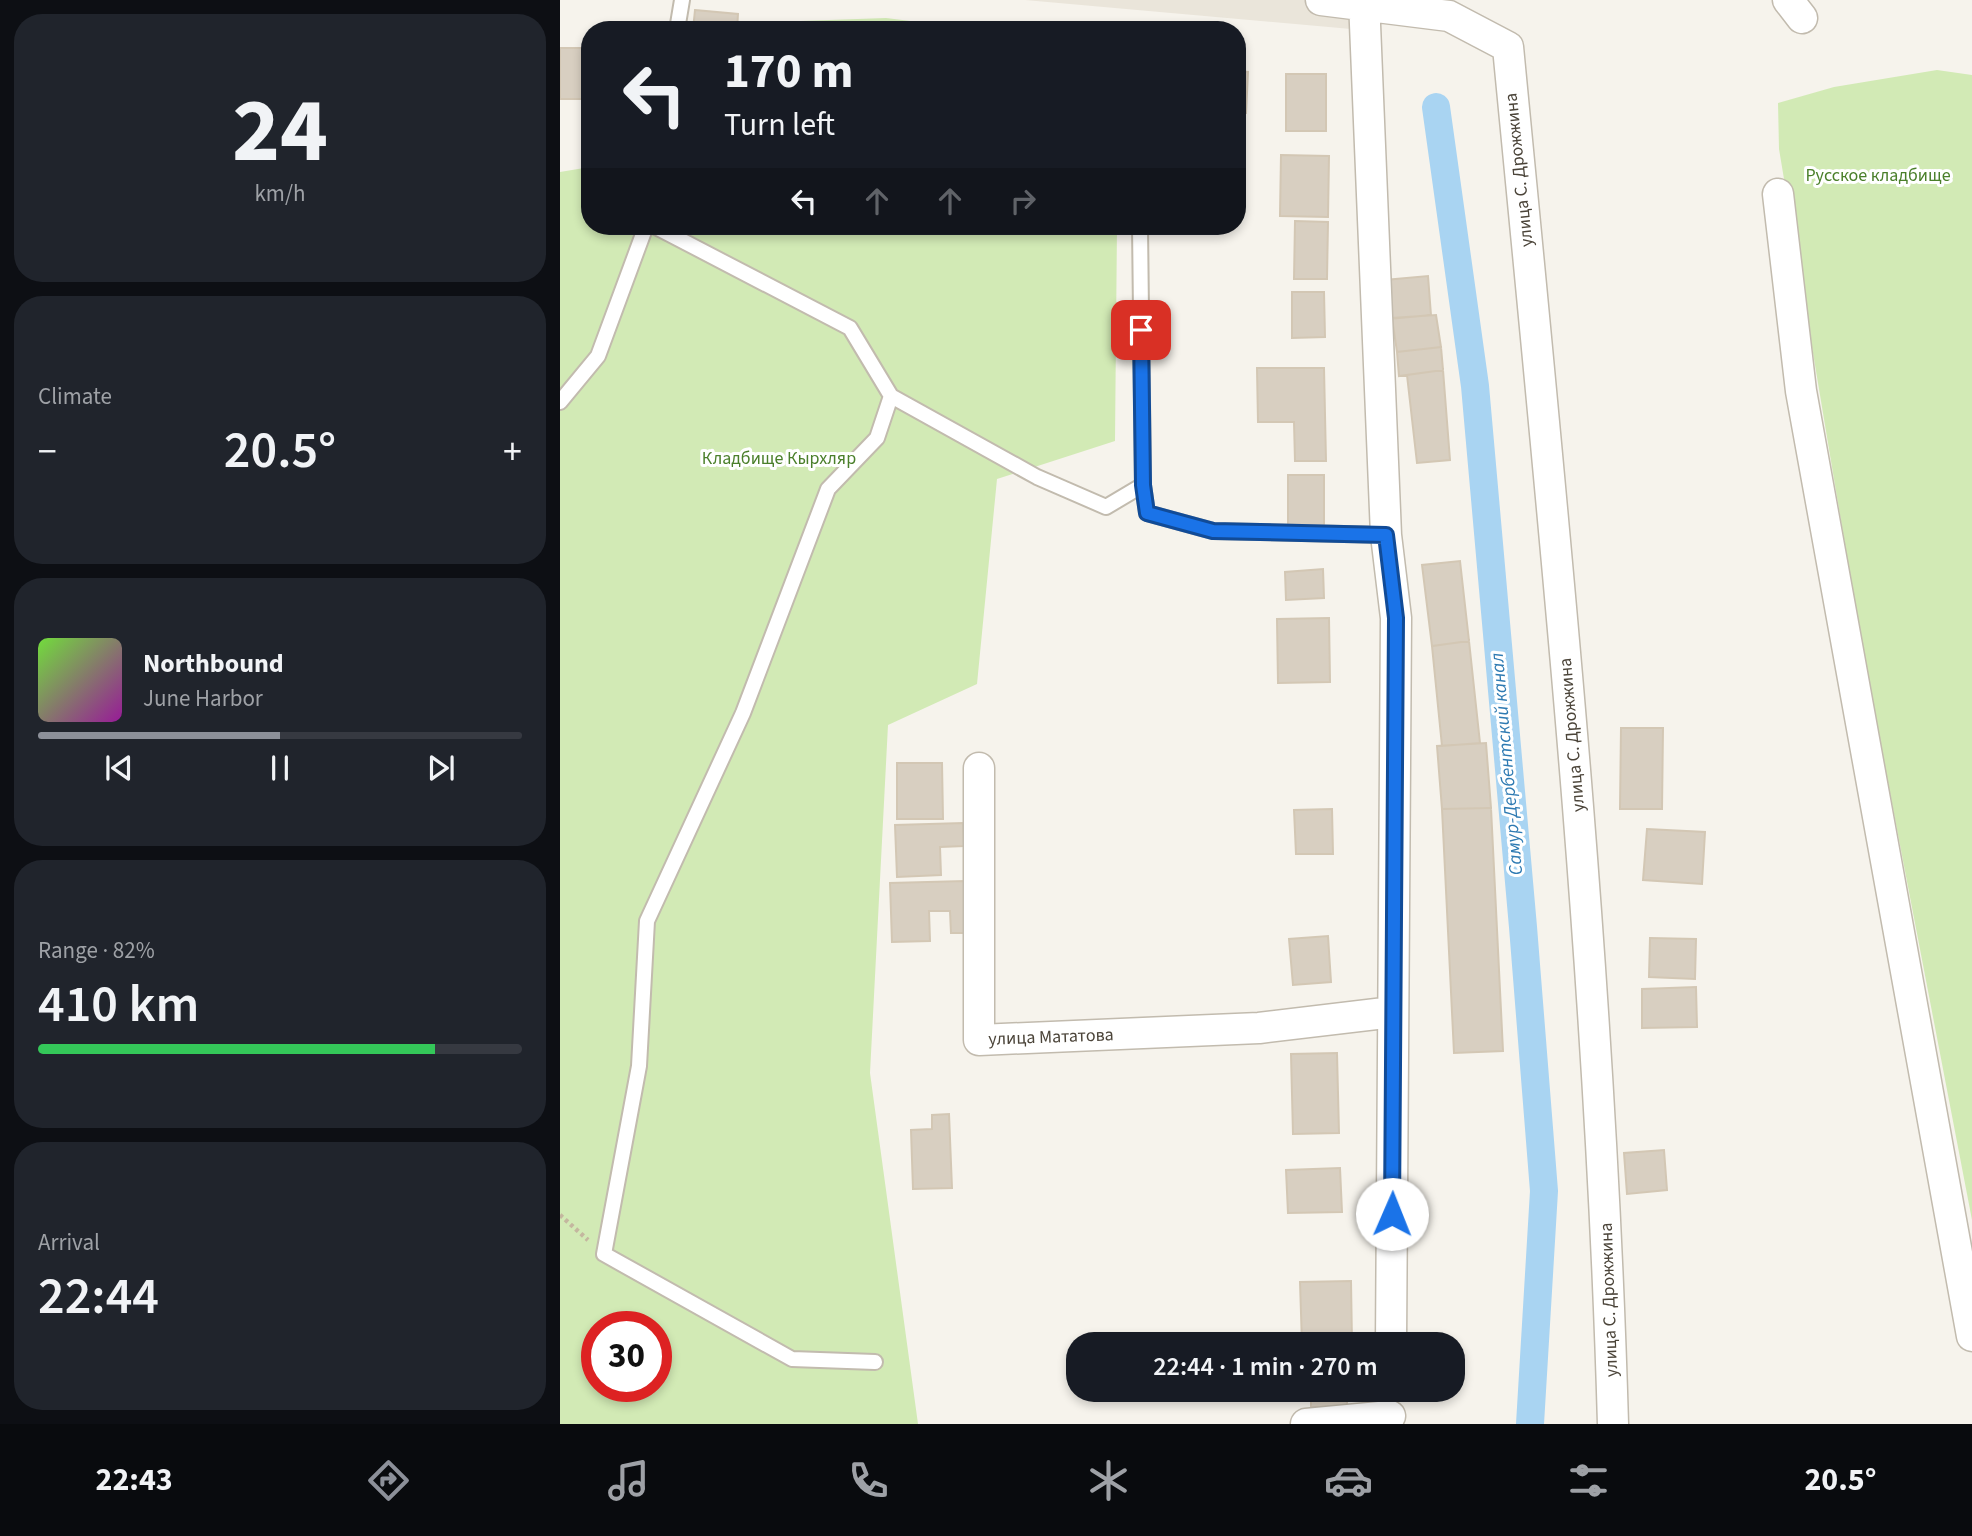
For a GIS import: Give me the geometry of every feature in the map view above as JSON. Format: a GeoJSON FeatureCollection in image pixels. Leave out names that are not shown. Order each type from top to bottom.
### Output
{"type":"FeatureCollection","features":[{"type":"Feature","properties":{"kind":"street"},"geometry":{"type":"LineString","coordinates":[[1321,0],[1364,2],[1386,535],[1396,618],[1391,1332]]}},
{"type":"Feature","properties":{"kind":"street","name":"улица С. Дрожжина"},"geometry":{"type":"LineString","coordinates":[[1364,2],[1449,16],[1507,47],[1576,777],[1604,1186],[1613,1424]]}},
{"type":"Feature","properties":{"kind":"street"},"geometry":{"type":"LineString","coordinates":[[1778,194],[1801,391],[1972,1336]]}},
{"type":"Feature","properties":{"kind":"street","name":"улица Мататова"},"geometry":{"type":"LineString","coordinates":[[979,768],[979,1040],[1259,1028],[1393,1012]]}},
{"type":"Feature","properties":{"kind":"street"},"geometry":{"type":"LineString","coordinates":[[1306,1424],[1390,1410]]}},
{"type":"Feature","properties":{"kind":"lane"},"geometry":{"type":"LineString","coordinates":[[678,21],[682,0]]}},
{"type":"Feature","properties":{"kind":"lane"},"geometry":{"type":"LineString","coordinates":[[560,401],[598,356],[643,235]]}},
{"type":"Feature","properties":{"kind":"lane"},"geometry":{"type":"LineString","coordinates":[[671,235],[850,328],[891,396],[1037,477],[1106,507],[1143,485]]}},
{"type":"Feature","properties":{"kind":"lane"},"geometry":{"type":"LineString","coordinates":[[1140,235],[1143,485],[1147,513],[1213,531],[1386,535]]}},
{"type":"Feature","properties":{"kind":"lane"},"geometry":{"type":"LineString","coordinates":[[875,1362],[792,1359],[604,1254],[639,1066],[648,921],[743,713],[828,489],[877,438],[891,396]]}},
{"type":"Feature","properties":{"kind":"path"},"geometry":{"type":"LineString","coordinates":[[560,1215],[604,1254]]}},
{"type":"Feature","properties":{"kind":"shaded area"},"geometry":{"type":"Polygon","coordinates":[[[1025,0],[1352,0],[1351,29],[1025,0]]]}},
{"type":"Feature","properties":{"kind":"green space"},"geometry":{"type":"Polygon","coordinates":[[[886,18],[910,21],[800,21],[886,18]]]}},
{"type":"Feature","properties":{"kind":"green space","name":"Русское кладбище"},"geometry":{"type":"Polygon","coordinates":[[[1937,70],[1972,75],[1972,1220],[1862,647],[1779,149],[1778,103],[1834,87],[1937,70]]]}},
{"type":"Feature","properties":{"kind":"green space","name":"Кладбище Кырхляр"},"geometry":{"type":"Polygon","coordinates":[[[581,168],[581,235],[1117,235],[1115,441],[997,479],[977,684],[888,725],[870,1073],[918,1424],[560,1424],[560,172],[581,168]]]}},
{"type":"Feature","properties":{"kind":"building"},"geometry":{"type":"Polygon","coordinates":[[[695,10],[738,14],[738,21],[694,21],[695,10]]]}},
{"type":"Feature","properties":{"kind":"building"},"geometry":{"type":"Polygon","coordinates":[[[560,48],[581,48],[581,99],[560,99],[560,48]]]}},
{"type":"Feature","properties":{"kind":"building"},"geometry":{"type":"Polygon","coordinates":[[[1246,72],[1248,72],[1246,113],[1246,72]]]}},
{"type":"Feature","properties":{"kind":"building"},"geometry":{"type":"Polygon","coordinates":[[[1286,74],[1326,74],[1326,131],[1286,131],[1286,74]]]}},
{"type":"Feature","properties":{"kind":"building"},"geometry":{"type":"Polygon","coordinates":[[[1281,155],[1329,156],[1328,217],[1280,216],[1281,155]]]}},
{"type":"Feature","properties":{"kind":"building"},"geometry":{"type":"Polygon","coordinates":[[[1295,221],[1328,222],[1327,279],[1294,279],[1295,221]]]}},
{"type":"Feature","properties":{"kind":"building"},"geometry":{"type":"Polygon","coordinates":[[[1428,276],[1431,315],[1389,319],[1385,280],[1428,276]]]}},
{"type":"Feature","properties":{"kind":"building"},"geometry":{"type":"Polygon","coordinates":[[[1292,292],[1324,292],[1325,337],[1292,338],[1292,292]]]}},
{"type":"Feature","properties":{"kind":"building"},"geometry":{"type":"Polygon","coordinates":[[[1436,315],[1441,347],[1397,352],[1392,318],[1436,315]]]}},
{"type":"Feature","properties":{"kind":"building"},"geometry":{"type":"Polygon","coordinates":[[[1441,347],[1443,370],[1399,376],[1397,352],[1441,347]]]}},
{"type":"Feature","properties":{"kind":"building"},"geometry":{"type":"Polygon","coordinates":[[[1257,368],[1324,368],[1326,461],[1295,461],[1294,422],[1258,422],[1257,368]]]}},
{"type":"Feature","properties":{"kind":"building"},"geometry":{"type":"Polygon","coordinates":[[[1443,370],[1450,460],[1417,463],[1407,375],[1443,370]]]}},
{"type":"Feature","properties":{"kind":"building"},"geometry":{"type":"Polygon","coordinates":[[[1288,475],[1324,475],[1324,527],[1288,527],[1288,475]]]}},
{"type":"Feature","properties":{"kind":"building"},"geometry":{"type":"Polygon","coordinates":[[[1460,561],[1469,641],[1432,646],[1422,565],[1460,561]]]}},
{"type":"Feature","properties":{"kind":"building"},"geometry":{"type":"Polygon","coordinates":[[[1323,569],[1324,598],[1286,600],[1285,572],[1323,569]]]}},
{"type":"Feature","properties":{"kind":"building"},"geometry":{"type":"Polygon","coordinates":[[[1329,618],[1330,682],[1278,683],[1277,619],[1329,618]]]}},
{"type":"Feature","properties":{"kind":"building"},"geometry":{"type":"Polygon","coordinates":[[[1469,641],[1480,743],[1442,746],[1432,646],[1469,641]]]}},
{"type":"Feature","properties":{"kind":"building"},"geometry":{"type":"Polygon","coordinates":[[[1621,728],[1663,728],[1662,809],[1620,809],[1621,728]]]}},
{"type":"Feature","properties":{"kind":"building"},"geometry":{"type":"Polygon","coordinates":[[[1486,743],[1491,808],[1442,809],[1437,746],[1486,743]]]}},
{"type":"Feature","properties":{"kind":"building"},"geometry":{"type":"Polygon","coordinates":[[[897,763],[942,763],[943,819],[897,819],[897,763]]]}},
{"type":"Feature","properties":{"kind":"building"},"geometry":{"type":"Polygon","coordinates":[[[1491,808],[1503,1051],[1454,1053],[1442,809],[1491,808]]]}},
{"type":"Feature","properties":{"kind":"building"},"geometry":{"type":"Polygon","coordinates":[[[1332,809],[1333,854],[1296,854],[1294,810],[1332,809]]]}},
{"type":"Feature","properties":{"kind":"building"},"geometry":{"type":"Polygon","coordinates":[[[963,823],[964,846],[940,847],[941,875],[897,877],[895,825],[963,823]]]}},
{"type":"Feature","properties":{"kind":"building"},"geometry":{"type":"Polygon","coordinates":[[[1647,829],[1705,832],[1702,884],[1643,880],[1647,829]]]}},
{"type":"Feature","properties":{"kind":"building"},"geometry":{"type":"Polygon","coordinates":[[[965,881],[966,933],[951,933],[950,911],[929,911],[930,941],[892,942],[890,883],[965,881]]]}},
{"type":"Feature","properties":{"kind":"building"},"geometry":{"type":"Polygon","coordinates":[[[1328,936],[1331,982],[1293,985],[1289,939],[1328,936]]]}},
{"type":"Feature","properties":{"kind":"building"},"geometry":{"type":"Polygon","coordinates":[[[1650,938],[1696,939],[1695,979],[1649,977],[1650,938]]]}},
{"type":"Feature","properties":{"kind":"building"},"geometry":{"type":"Polygon","coordinates":[[[1696,987],[1697,1027],[1642,1028],[1642,989],[1696,987]]]}},
{"type":"Feature","properties":{"kind":"building"},"geometry":{"type":"Polygon","coordinates":[[[1337,1053],[1339,1133],[1293,1134],[1291,1054],[1337,1053]]]}},
{"type":"Feature","properties":{"kind":"building"},"geometry":{"type":"Polygon","coordinates":[[[949,1114],[952,1188],[913,1189],[911,1130],[932,1129],[932,1115],[949,1114]]]}},
{"type":"Feature","properties":{"kind":"building"},"geometry":{"type":"Polygon","coordinates":[[[1664,1150],[1667,1190],[1627,1194],[1624,1153],[1664,1150]]]}},
{"type":"Feature","properties":{"kind":"building"},"geometry":{"type":"Polygon","coordinates":[[[1340,1168],[1342,1212],[1288,1213],[1286,1170],[1340,1168]]]}},
{"type":"Feature","properties":{"kind":"building"},"geometry":{"type":"Polygon","coordinates":[[[1351,1281],[1352,1332],[1302,1332],[1300,1282],[1351,1281]]]}},
{"type":"Feature","properties":{"kind":"building"},"geometry":{"type":"Polygon","coordinates":[[[1311,1402],[1347,1402],[1347,1406],[1311,1407],[1311,1402]]]}},
{"type":"Feature","properties":{"kind":"waterway","name":"Самур-Дербентский канал"},"geometry":{"type":"LineString","coordinates":[[1436,107],[1475,386],[1544,1191],[1530,1424]]}},
{"type":"Feature","properties":{"kind":"route"},"geometry":{"type":"LineString","coordinates":[[1141,330],[1143,485],[1147,513],[1213,531],[1386,535],[1396,618],[1392,1214]]}}]}
